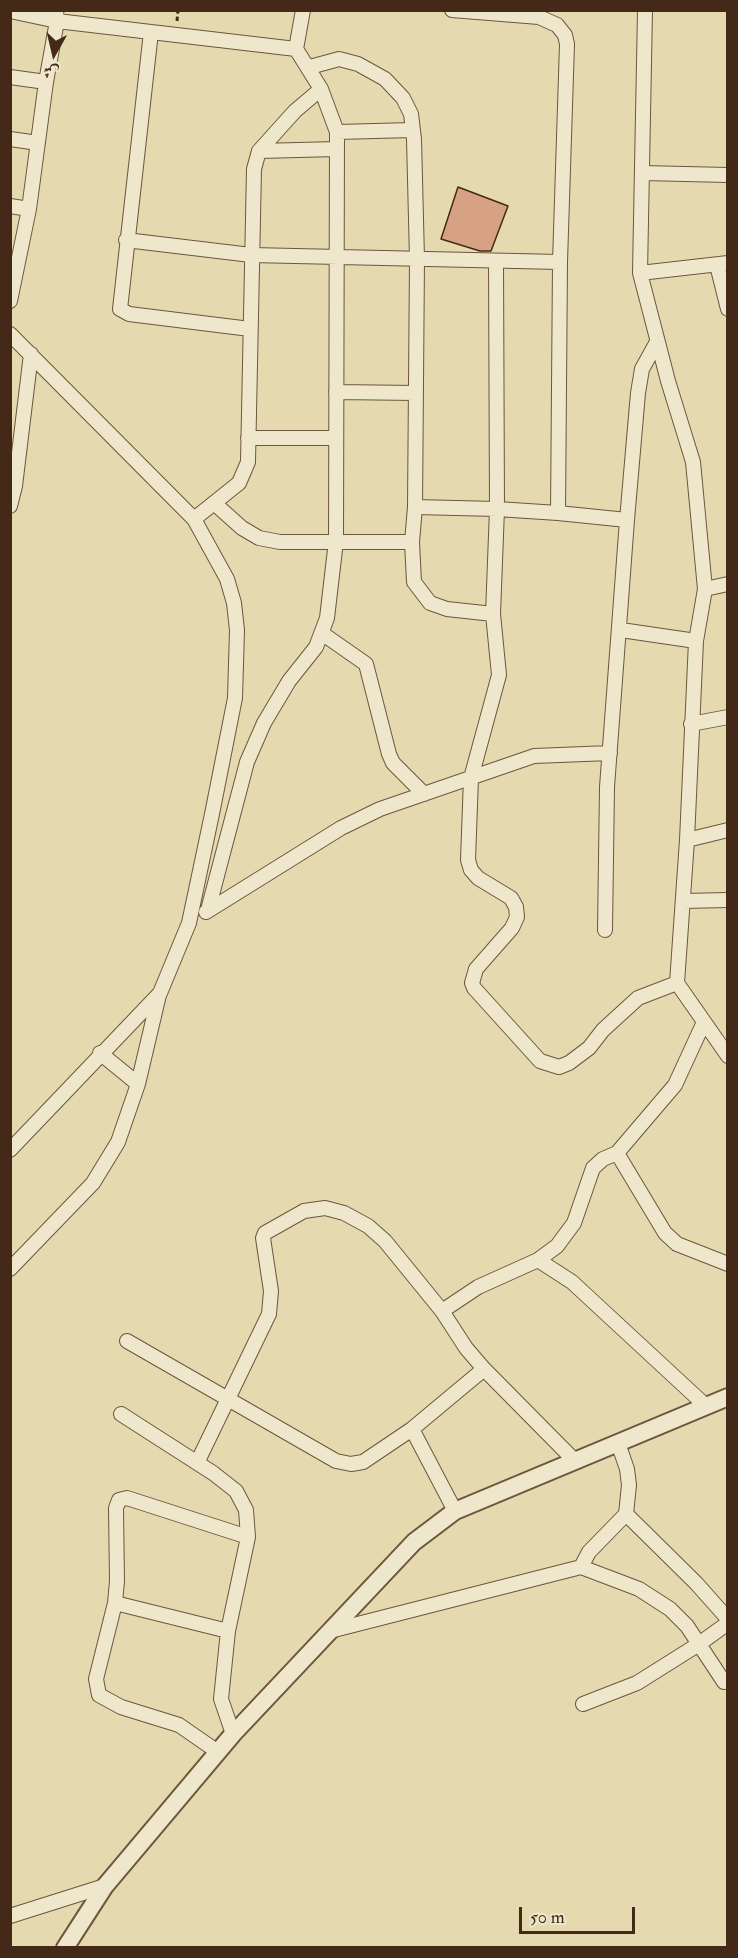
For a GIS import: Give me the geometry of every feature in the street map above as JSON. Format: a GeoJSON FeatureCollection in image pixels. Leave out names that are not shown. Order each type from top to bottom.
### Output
{"type":"FeatureCollection","features":[{"type":"Feature","properties":{"kind":"street"},"geometry":{"type":"LineString","coordinates":[[296,49],[303,10]]}},
{"type":"Feature","properties":{"kind":"street"},"geometry":{"type":"LineString","coordinates":[[452,10],[539,17],[557,25],[565,35],[567,45],[560,262],[558,513]]}},
{"type":"Feature","properties":{"kind":"street"},"geometry":{"type":"LineString","coordinates":[[645,10],[640,273],[657,342],[693,462],[705,590],[696,641],[687,840],[677,983],[727,1053]]}},
{"type":"Feature","properties":{"kind":"street"},"geometry":{"type":"LineString","coordinates":[[10,11],[57,16],[151,32],[296,49],[310,67],[321,88],[337,132],[336,541],[327,618],[316,647],[289,681],[264,723],[247,762],[208,910]]}},
{"type":"Feature","properties":{"kind":"street"},"geometry":{"type":"LineString","coordinates":[[10,302],[29,209],[45,82],[57,16]]}},
{"type":"Feature","properties":{"kind":"street"},"geometry":{"type":"LineString","coordinates":[[151,32],[119,302],[123,312],[250,329]]}},
{"type":"Feature","properties":{"kind":"street"},"geometry":{"type":"LineString","coordinates":[[310,67],[339,60],[358,64],[384,79],[403,98],[411,114],[417,259],[415,507],[412,542],[414,582],[430,603],[447,609],[493,614]]}},
{"type":"Feature","properties":{"kind":"street"},"geometry":{"type":"LineString","coordinates":[[10,77],[45,82]]}},
{"type":"Feature","properties":{"kind":"street"},"geometry":{"type":"LineString","coordinates":[[194,519],[239,483],[246,473],[254,169],[259,151],[295,111],[321,88]]}},
{"type":"Feature","properties":{"kind":"street"},"geometry":{"type":"LineString","coordinates":[[337,132],[413,130]]}},
{"type":"Feature","properties":{"kind":"street"},"geometry":{"type":"LineString","coordinates":[[10,139],[38,143]]}},
{"type":"Feature","properties":{"kind":"street"},"geometry":{"type":"LineString","coordinates":[[259,151],[337,149]]}},
{"type":"Feature","properties":{"kind":"street"},"geometry":{"type":"LineString","coordinates":[[642,173],[728,175]]}},
{"type":"Feature","properties":{"kind":"street"},"geometry":{"type":"LineString","coordinates":[[10,206],[29,209]]}},
{"type":"Feature","properties":{"kind":"street"},"geometry":{"type":"LineString","coordinates":[[126,240],[251,255],[560,262]]}},
{"type":"Feature","properties":{"kind":"street"},"geometry":{"type":"LineString","coordinates":[[496,261],[497,509],[493,614],[499,675],[471,778],[468,851],[471,870],[512,898],[517,917],[512,928],[476,969],[472,983],[540,1061],[559,1067],[569,1063],[589,1048],[603,1030],[638,998],[677,983]]}},
{"type":"Feature","properties":{"kind":"street"},"geometry":{"type":"LineString","coordinates":[[640,273],[722,264],[728,309]]}},
{"type":"Feature","properties":{"kind":"street"},"geometry":{"type":"LineString","coordinates":[[10,334],[194,519],[227,579],[237,630],[235,698],[189,923],[160,993],[138,1084],[118,1142],[93,1183],[10,1269]]}},
{"type":"Feature","properties":{"kind":"street"},"geometry":{"type":"LineString","coordinates":[[605,930],[610,753],[638,393],[642,369],[657,342]]}},
{"type":"Feature","properties":{"kind":"street"},"geometry":{"type":"LineString","coordinates":[[10,506],[15,486],[30,354]]}},
{"type":"Feature","properties":{"kind":"street"},"geometry":{"type":"LineString","coordinates":[[336,392],[416,393]]}},
{"type":"Feature","properties":{"kind":"street"},"geometry":{"type":"LineString","coordinates":[[248,438],[336,438]]}},
{"type":"Feature","properties":{"kind":"street"},"geometry":{"type":"LineString","coordinates":[[214,503],[242,528],[259,538],[280,542],[412,542]]}},
{"type":"Feature","properties":{"kind":"street"},"geometry":{"type":"LineString","coordinates":[[415,507],[497,509],[627,520]]}},
{"type":"Feature","properties":{"kind":"street"},"geometry":{"type":"LineString","coordinates":[[705,590],[728,584]]}},
{"type":"Feature","properties":{"kind":"street"},"geometry":{"type":"LineString","coordinates":[[621,630],[696,641]]}},
{"type":"Feature","properties":{"kind":"street"},"geometry":{"type":"LineString","coordinates":[[322,634],[366,664],[389,754],[393,763],[423,794]]}},
{"type":"Feature","properties":{"kind":"street"},"geometry":{"type":"LineString","coordinates":[[691,724],[728,717]]}},
{"type":"Feature","properties":{"kind":"street"},"geometry":{"type":"LineString","coordinates":[[189,923],[341,828],[380,809],[534,756],[610,753]]}},
{"type":"Feature","properties":{"kind":"street"},"geometry":{"type":"LineString","coordinates":[[687,840],[728,830]]}},
{"type":"Feature","properties":{"kind":"street"},"geometry":{"type":"LineString","coordinates":[[683,901],[728,900]]}},
{"type":"Feature","properties":{"kind":"street"},"geometry":{"type":"LineString","coordinates":[[10,1150],[100,1053],[160,993]]}},
{"type":"Feature","properties":{"kind":"street"},"geometry":{"type":"LineString","coordinates":[[442,1311],[478,1287],[538,1260],[568,1235],[593,1168],[617,1153],[629,1136],[664,1101],[675,1085],[704,1022]]}},
{"type":"Feature","properties":{"kind":"street"},"geometry":{"type":"LineString","coordinates":[[100,1053],[138,1084]]}},
{"type":"Feature","properties":{"kind":"street"},"geometry":{"type":"LineString","coordinates":[[617,1153],[665,1233],[677,1244],[728,1264]]}},
{"type":"Feature","properties":{"kind":"street"},"geometry":{"type":"LineString","coordinates":[[197,1463],[268,1314],[271,1291],[263,1238],[265,1233],[304,1211],[326,1208],[344,1213],[368,1226],[385,1241],[442,1311],[465,1348],[574,1460]]}},
{"type":"Feature","properties":{"kind":"street"},"geometry":{"type":"LineString","coordinates":[[538,1260],[572,1282],[706,1406]]}},
{"type":"Feature","properties":{"kind":"street"},"geometry":{"type":"LineString","coordinates":[[127,1341],[336,1461],[351,1464],[363,1462],[412,1429],[484,1369]]}},
{"type":"Feature","properties":{"kind":"street"},"geometry":{"type":"LineString","coordinates":[[65,1947],[105,1886],[233,1734],[414,1542],[455,1511],[728,1397]]}},
{"type":"Feature","properties":{"kind":"street"},"geometry":{"type":"LineString","coordinates":[[121,1414],[236,1491],[246,1510],[248,1537],[228,1631],[221,1699],[233,1734]]}},
{"type":"Feature","properties":{"kind":"street"},"geometry":{"type":"LineString","coordinates":[[412,1429],[455,1511]]}},
{"type":"Feature","properties":{"kind":"street"},"geometry":{"type":"LineString","coordinates":[[581,1567],[589,1552],[626,1514],[630,1485],[618,1443]]}},
{"type":"Feature","properties":{"kind":"street"},"geometry":{"type":"LineString","coordinates":[[218,1752],[179,1725],[121,1707],[99,1695],[96,1679],[115,1603],[117,1581],[116,1508],[123,1498],[248,1537]]}},
{"type":"Feature","properties":{"kind":"street"},"geometry":{"type":"LineString","coordinates":[[583,1704],[622,1691],[699,1644],[728,1621],[689,1575],[626,1514]]}},
{"type":"Feature","properties":{"kind":"street"},"geometry":{"type":"LineString","coordinates":[[334,1629],[581,1567],[610,1576],[647,1594],[670,1609],[687,1626],[724,1682]]}},
{"type":"Feature","properties":{"kind":"street"},"geometry":{"type":"LineString","coordinates":[[115,1603],[228,1631]]}},
{"type":"Feature","properties":{"kind":"street"},"geometry":{"type":"LineString","coordinates":[[10,1916],[105,1886]]}},
{"type":"Feature","properties":{"kind":"building"},"geometry":{"type":"Polygon","coordinates":[[[458,187],[508,206],[491,251],[480,251],[441,239],[458,187]]]}}]}
